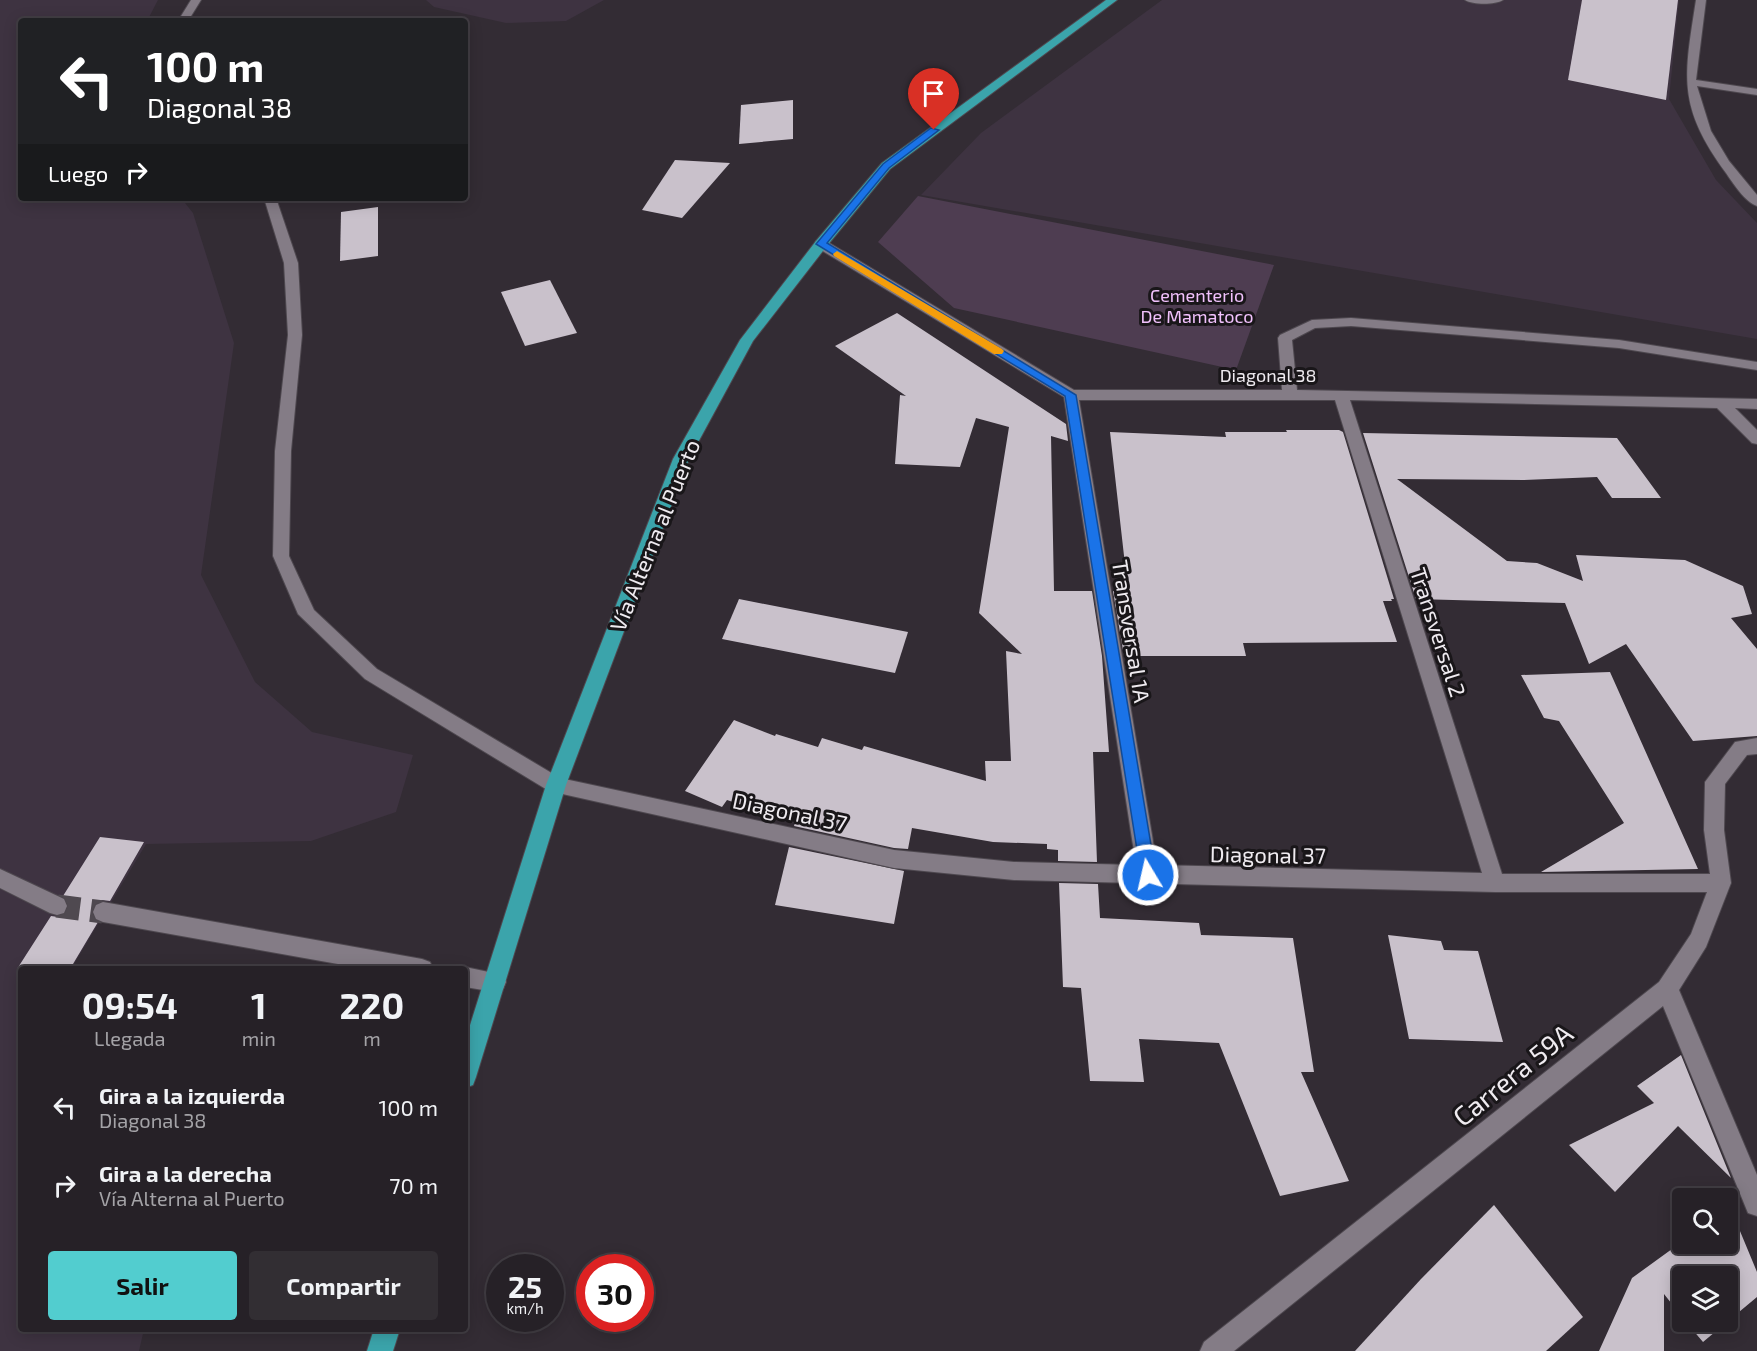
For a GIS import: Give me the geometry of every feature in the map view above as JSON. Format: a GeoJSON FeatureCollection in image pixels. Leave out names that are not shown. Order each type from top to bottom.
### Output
{"type":"FeatureCollection","features":[{"type":"Feature","properties":{"kind":"main road","name":"Vía Alterna al Puerto"},"geometry":{"type":"LineString","coordinates":[[468,1068],[556,784],[681,459],[747,340],[821,244],[886,166],[1112,0]]}},
{"type":"Feature","properties":{"kind":"main road"},"geometry":{"type":"LineString","coordinates":[[380,1351],[386,1332]]}},
{"type":"Feature","properties":{"kind":"street"},"geometry":{"type":"LineString","coordinates":[[185,18],[196,0]]}},
{"type":"Feature","properties":{"kind":"street"},"geometry":{"type":"LineString","coordinates":[[1470,0],[1498,0]]}},
{"type":"Feature","properties":{"kind":"street"},"geometry":{"type":"LineString","coordinates":[[1701,0],[1691,82],[1702,129],[1745,191],[1757,202]]}},
{"type":"Feature","properties":{"kind":"street"},"geometry":{"type":"LineString","coordinates":[[1691,82],[1757,92]]}},
{"type":"Feature","properties":{"kind":"street","name":"Diagonal 37"},"geometry":{"type":"LineString","coordinates":[[271,201],[291,262],[295,336],[283,451],[281,556],[307,614],[371,674],[556,784],[894,859],[1014,871],[1495,883],[1721,883]]}},
{"type":"Feature","properties":{"kind":"street"},"geometry":{"type":"LineString","coordinates":[[821,244],[1071,395]]}},
{"type":"Feature","properties":{"kind":"street"},"geometry":{"type":"LineString","coordinates":[[1290,395],[1285,338],[1312,324],[1350,322],[1619,344],[1757,366]]}},
{"type":"Feature","properties":{"kind":"street","name":"Diagonal 38"},"geometry":{"type":"LineString","coordinates":[[1071,395],[1341,395],[1757,404]]}},
{"type":"Feature","properties":{"kind":"street","name":"Transversal 1A"},"geometry":{"type":"LineString","coordinates":[[1071,395],[1148,875]]}},
{"type":"Feature","properties":{"kind":"street","name":"Transversal 2"},"geometry":{"type":"LineString","coordinates":[[1341,395],[1495,883]]}},
{"type":"Feature","properties":{"kind":"street"},"geometry":{"type":"LineString","coordinates":[[1722,404],[1757,440]]}},
{"type":"Feature","properties":{"kind":"street"},"geometry":{"type":"LineString","coordinates":[[1721,883],[1714,830],[1715,782],[1742,748],[1757,746]]}},
{"type":"Feature","properties":{"kind":"street"},"geometry":{"type":"LineString","coordinates":[[0,878],[57,906]]}},
{"type":"Feature","properties":{"kind":"street","name":"Carrera 59A"},"geometry":{"type":"LineString","coordinates":[[1213,1351],[1667,989],[1699,940],[1721,883]]}},
{"type":"Feature","properties":{"kind":"street"},"geometry":{"type":"LineString","coordinates":[[103,912],[405,966]]}},
{"type":"Feature","properties":{"kind":"street"},"geometry":{"type":"LineString","coordinates":[[468,977],[495,982]]}},
{"type":"Feature","properties":{"kind":"street"},"geometry":{"type":"LineString","coordinates":[[1667,989],[1757,1204]]}},
{"type":"Feature","properties":{"kind":"shaded area"},"geometry":{"type":"Polygon","coordinates":[[[0,0],[158,0],[149,18],[18,18],[18,201],[183,201],[193,213],[234,343],[201,575],[255,682],[312,732],[413,755],[396,812],[311,841],[146,844],[73,966],[18,966],[18,1332],[143,1332],[139,1351],[0,1351],[0,0]]]}},
{"type":"Feature","properties":{"kind":"shaded area"},"geometry":{"type":"Polygon","coordinates":[[[426,0],[604,0],[566,21],[506,23],[434,7],[426,0]]]}},
{"type":"Feature","properties":{"kind":"shaded area"},"geometry":{"type":"Polygon","coordinates":[[[1162,0],[1679,0],[1669,99],[1716,180],[1757,223],[1757,339],[921,195],[981,133],[1162,0]]]}},
{"type":"Feature","properties":{"kind":"green space","name":"Cementerio De Mamatoco"},"geometry":{"type":"Polygon","coordinates":[[[918,196],[1274,265],[1236,370],[954,308],[878,242],[918,196]]]}},
{"type":"Feature","properties":{"kind":"building"},"geometry":{"type":"Polygon","coordinates":[[[1582,0],[1678,0],[1666,100],[1568,80],[1582,0]]]}},
{"type":"Feature","properties":{"kind":"building"},"geometry":{"type":"Polygon","coordinates":[[[793,100],[793,139],[739,144],[741,105],[793,100]]]}},
{"type":"Feature","properties":{"kind":"building"},"geometry":{"type":"Polygon","coordinates":[[[675,160],[730,163],[682,218],[642,210],[675,160]]]}},
{"type":"Feature","properties":{"kind":"building"},"geometry":{"type":"Polygon","coordinates":[[[378,207],[378,256],[340,261],[341,212],[378,207]]]}},
{"type":"Feature","properties":{"kind":"building"},"geometry":{"type":"Polygon","coordinates":[[[550,280],[577,333],[525,346],[501,292],[550,280]]]}},
{"type":"Feature","properties":{"kind":"building"},"geometry":{"type":"Polygon","coordinates":[[[897,313],[1066,424],[1068,441],[1051,436],[1054,591],[1092,591],[1102,656],[1109,752],[1093,752],[1097,862],[1058,861],[1058,850],[1047,849],[1047,844],[993,842],[912,828],[908,849],[894,848],[794,826],[795,823],[727,800],[722,807],[685,791],[734,720],[775,736],[776,734],[818,747],[822,738],[862,750],[864,746],[986,781],[985,761],[1011,761],[1006,651],[1022,654],[979,613],[1009,427],[976,418],[960,467],[895,464],[900,395],[906,396],[835,346],[897,313]]]}},
{"type":"Feature","properties":{"kind":"building"},"geometry":{"type":"Polygon","coordinates":[[[1286,430],[1339,430],[1343,432],[1394,599],[1383,601],[1397,642],[1243,643],[1246,656],[1124,656],[1113,591],[1128,591],[1110,432],[1226,437],[1225,432],[1287,432],[1286,430]]]}},
{"type":"Feature","properties":{"kind":"building"},"geometry":{"type":"Polygon","coordinates":[[[1363,433],[1617,438],[1661,498],[1612,498],[1597,477],[1524,480],[1397,479],[1507,561],[1537,563],[1583,581],[1576,555],[1685,560],[1743,586],[1752,614],[1731,618],[1757,649],[1757,736],[1693,741],[1626,644],[1589,664],[1565,603],[1416,599],[1363,433]]]}},
{"type":"Feature","properties":{"kind":"building"},"geometry":{"type":"Polygon","coordinates":[[[739,599],[908,632],[895,673],[722,639],[739,599]]]}},
{"type":"Feature","properties":{"kind":"building"},"geometry":{"type":"Polygon","coordinates":[[[1610,672],[1698,869],[1541,872],[1624,823],[1559,721],[1544,718],[1521,675],[1610,672]]]}},
{"type":"Feature","properties":{"kind":"building"},"geometry":{"type":"Polygon","coordinates":[[[100,837],[144,842],[110,901],[102,900],[94,904],[91,913],[98,922],[72,966],[19,966],[51,916],[58,917],[66,914],[69,905],[63,896],[100,837]]]}},
{"type":"Feature","properties":{"kind":"building"},"geometry":{"type":"Polygon","coordinates":[[[789,847],[904,871],[894,924],[775,905],[789,847]]]}},
{"type":"Feature","properties":{"kind":"building"},"geometry":{"type":"Polygon","coordinates":[[[1059,883],[1098,884],[1100,918],[1199,923],[1201,935],[1293,938],[1314,1072],[1301,1072],[1349,1181],[1280,1196],[1219,1043],[1139,1039],[1144,1082],[1090,1081],[1081,988],[1063,987],[1059,883]]]}},
{"type":"Feature","properties":{"kind":"building"},"geometry":{"type":"Polygon","coordinates":[[[1388,935],[1441,941],[1444,950],[1478,951],[1503,1042],[1409,1039],[1388,935]]]}},
{"type":"Feature","properties":{"kind":"building"},"geometry":{"type":"Polygon","coordinates":[[[1681,1055],[1731,1178],[1678,1126],[1615,1192],[1569,1145],[1654,1103],[1637,1086],[1681,1055]]]}},
{"type":"Feature","properties":{"kind":"building"},"geometry":{"type":"Polygon","coordinates":[[[1494,1205],[1583,1317],[1546,1351],[1355,1351],[1421,1279],[1494,1205]]]}},
{"type":"Feature","properties":{"kind":"building"},"geometry":{"type":"Polygon","coordinates":[[[1738,1226],[1757,1272],[1757,1297],[1738,1313],[1738,1266],[1672,1266],[1672,1304],[1664,1294],[1664,1351],[1599,1351],[1632,1278],[1672,1249],[1672,1254],[1738,1254],[1738,1226]]]}},
{"type":"Feature","properties":{"kind":"building"},"geometry":{"type":"Polygon","coordinates":[[[1694,1332],[1715,1332],[1703,1342],[1694,1332]]]}},
{"type":"Feature","properties":{"kind":"tunnel"},"geometry":{"type":"LineString","coordinates":[[57,906],[103,912]]}},
{"type":"Feature","properties":{"kind":"slow traffic"},"geometry":{"type":"LineString","coordinates":[[837,254],[998,351]]}},
{"type":"Feature","properties":{"kind":"route"},"geometry":{"type":"LineString","coordinates":[[934,130],[886,166],[821,244],[1071,395],[1148,875]]}}]}
